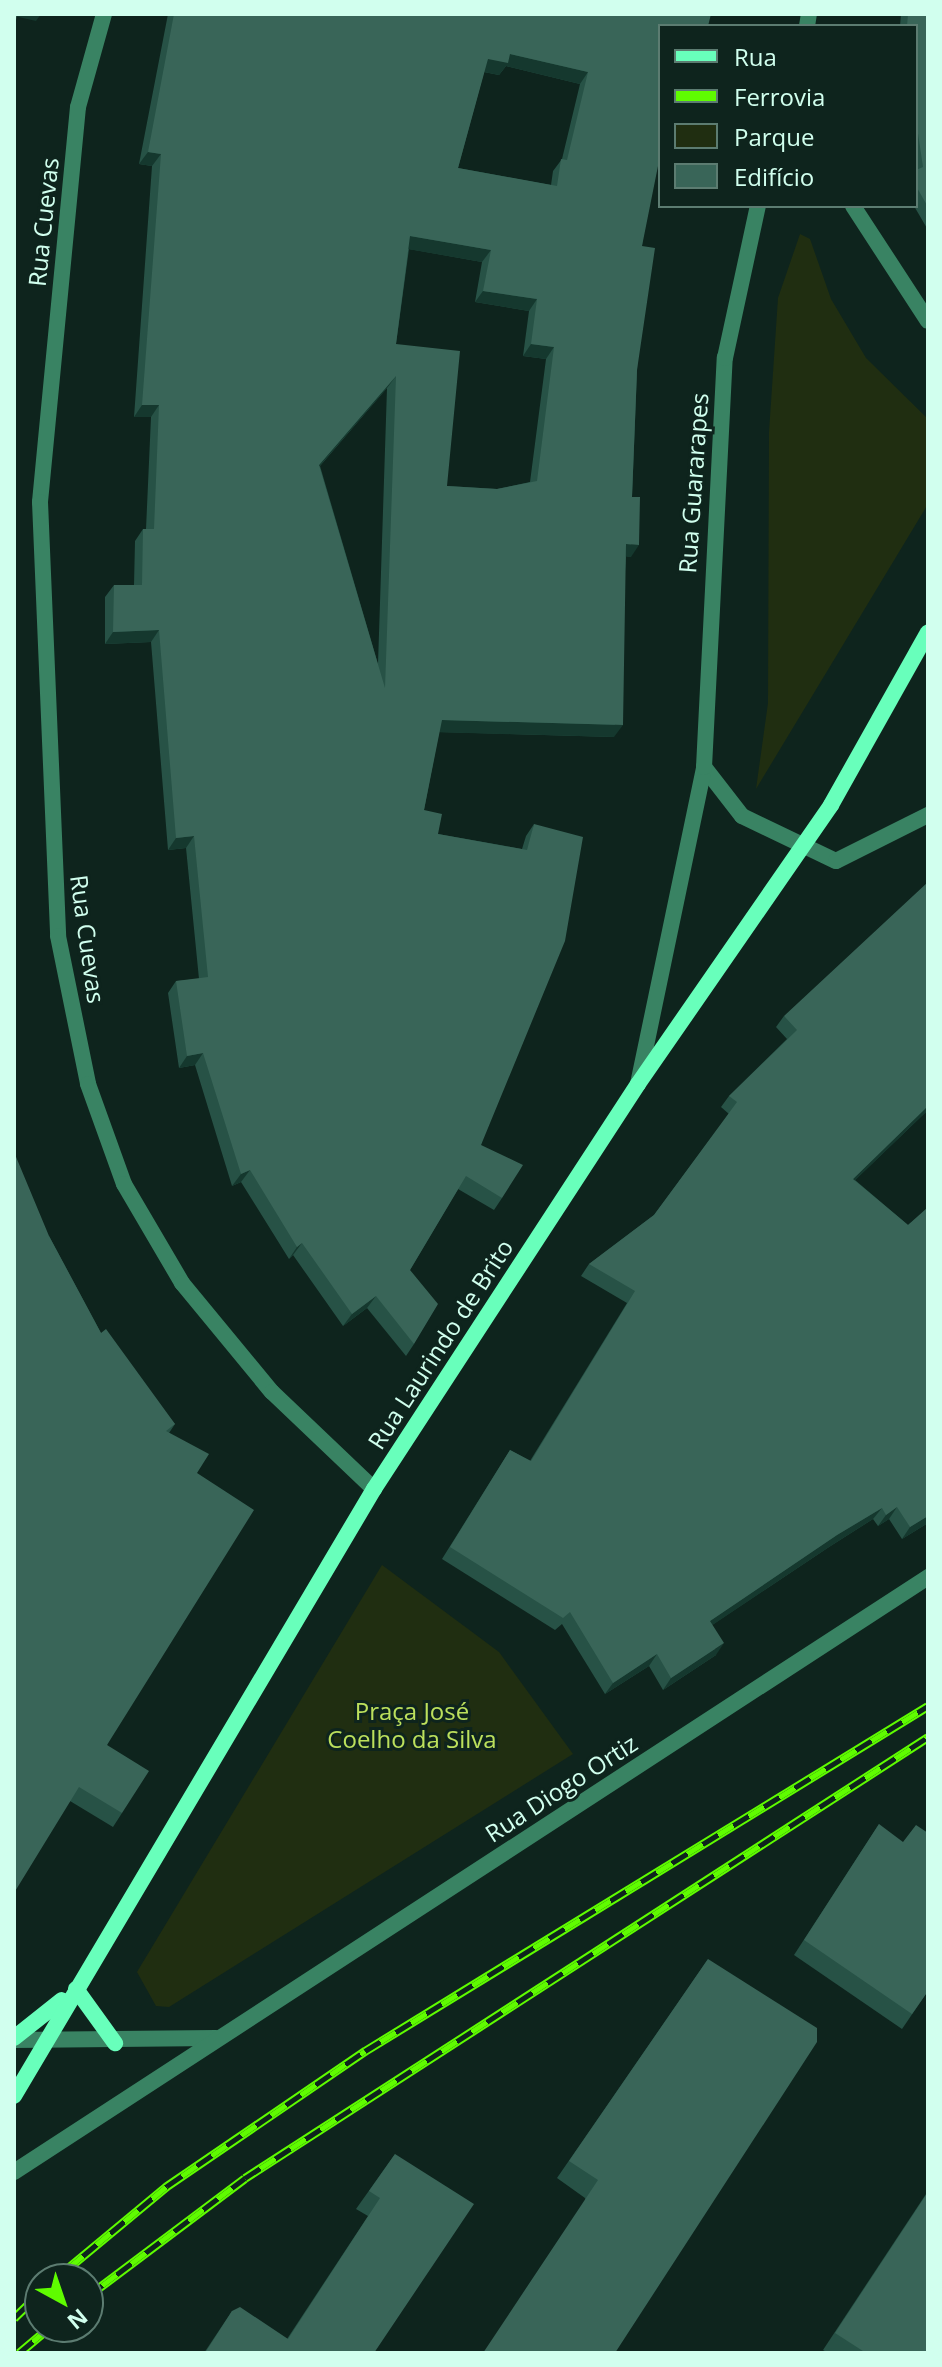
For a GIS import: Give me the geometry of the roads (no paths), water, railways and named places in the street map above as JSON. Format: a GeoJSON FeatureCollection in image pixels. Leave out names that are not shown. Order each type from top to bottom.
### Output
{"type":"FeatureCollection","features":[{"type":"Feature","properties":{"kind":"street","name":"Rua Cuevas"},"geometry":{"type":"LineString","coordinates":[[104,14],[78,107],[40,502],[58,936],[88,1084],[124,1184],[202,1307],[272,1392],[374,1489]]}},
{"type":"Feature","properties":{"kind":"street","name":"Rua Guararapes"},"geometry":{"type":"LineString","coordinates":[[638,1084],[704,767],[725,358],[758,208]]}},
{"type":"Feature","properties":{"kind":"street"},"geometry":{"type":"LineString","coordinates":[[854,208],[928,321]]}},
{"type":"Feature","properties":{"kind":"street","name":"Rua Laurindo de Brito"},"geometry":{"type":"LineString","coordinates":[[14,2096],[43,2042],[374,1489],[638,1084],[800,845],[831,805],[928,632]]}},
{"type":"Feature","properties":{"kind":"street"},"geometry":{"type":"LineString","coordinates":[[704,767],[742,816],[836,861],[928,815]]}},
{"type":"Feature","properties":{"kind":"street","name":"Rua Diogo Ortiz"},"geometry":{"type":"LineString","coordinates":[[14,2172],[928,1577]]}},
{"type":"Feature","properties":{"kind":"street"},"geometry":{"type":"LineString","coordinates":[[14,2039],[76,1989],[115,2043]]}},
{"type":"Feature","properties":{"kind":"street"},"geometry":{"type":"LineString","coordinates":[[14,2039],[115,2043],[219,2038]]}},
{"type":"Feature","properties":{"kind":"railway"},"geometry":{"type":"LineString","coordinates":[[74,2263],[167,2186],[365,2051],[928,1706]]}},
{"type":"Feature","properties":{"kind":"railway"},"geometry":{"type":"LineString","coordinates":[[104,2284],[245,2178],[928,1737]]}},
{"type":"Feature","properties":{"kind":"railway"},"geometry":{"type":"LineString","coordinates":[[14,2318],[24,2308]]}},
{"type":"Feature","properties":{"kind":"railway"},"geometry":{"type":"LineString","coordinates":[[19,2353],[31,2343]]}},
{"type":"Feature","properties":{"kind":"park label","name":"Praça José Coelho da Silva"},"geometry":{"type":"Point","coordinates":[412,1725]}}]}
